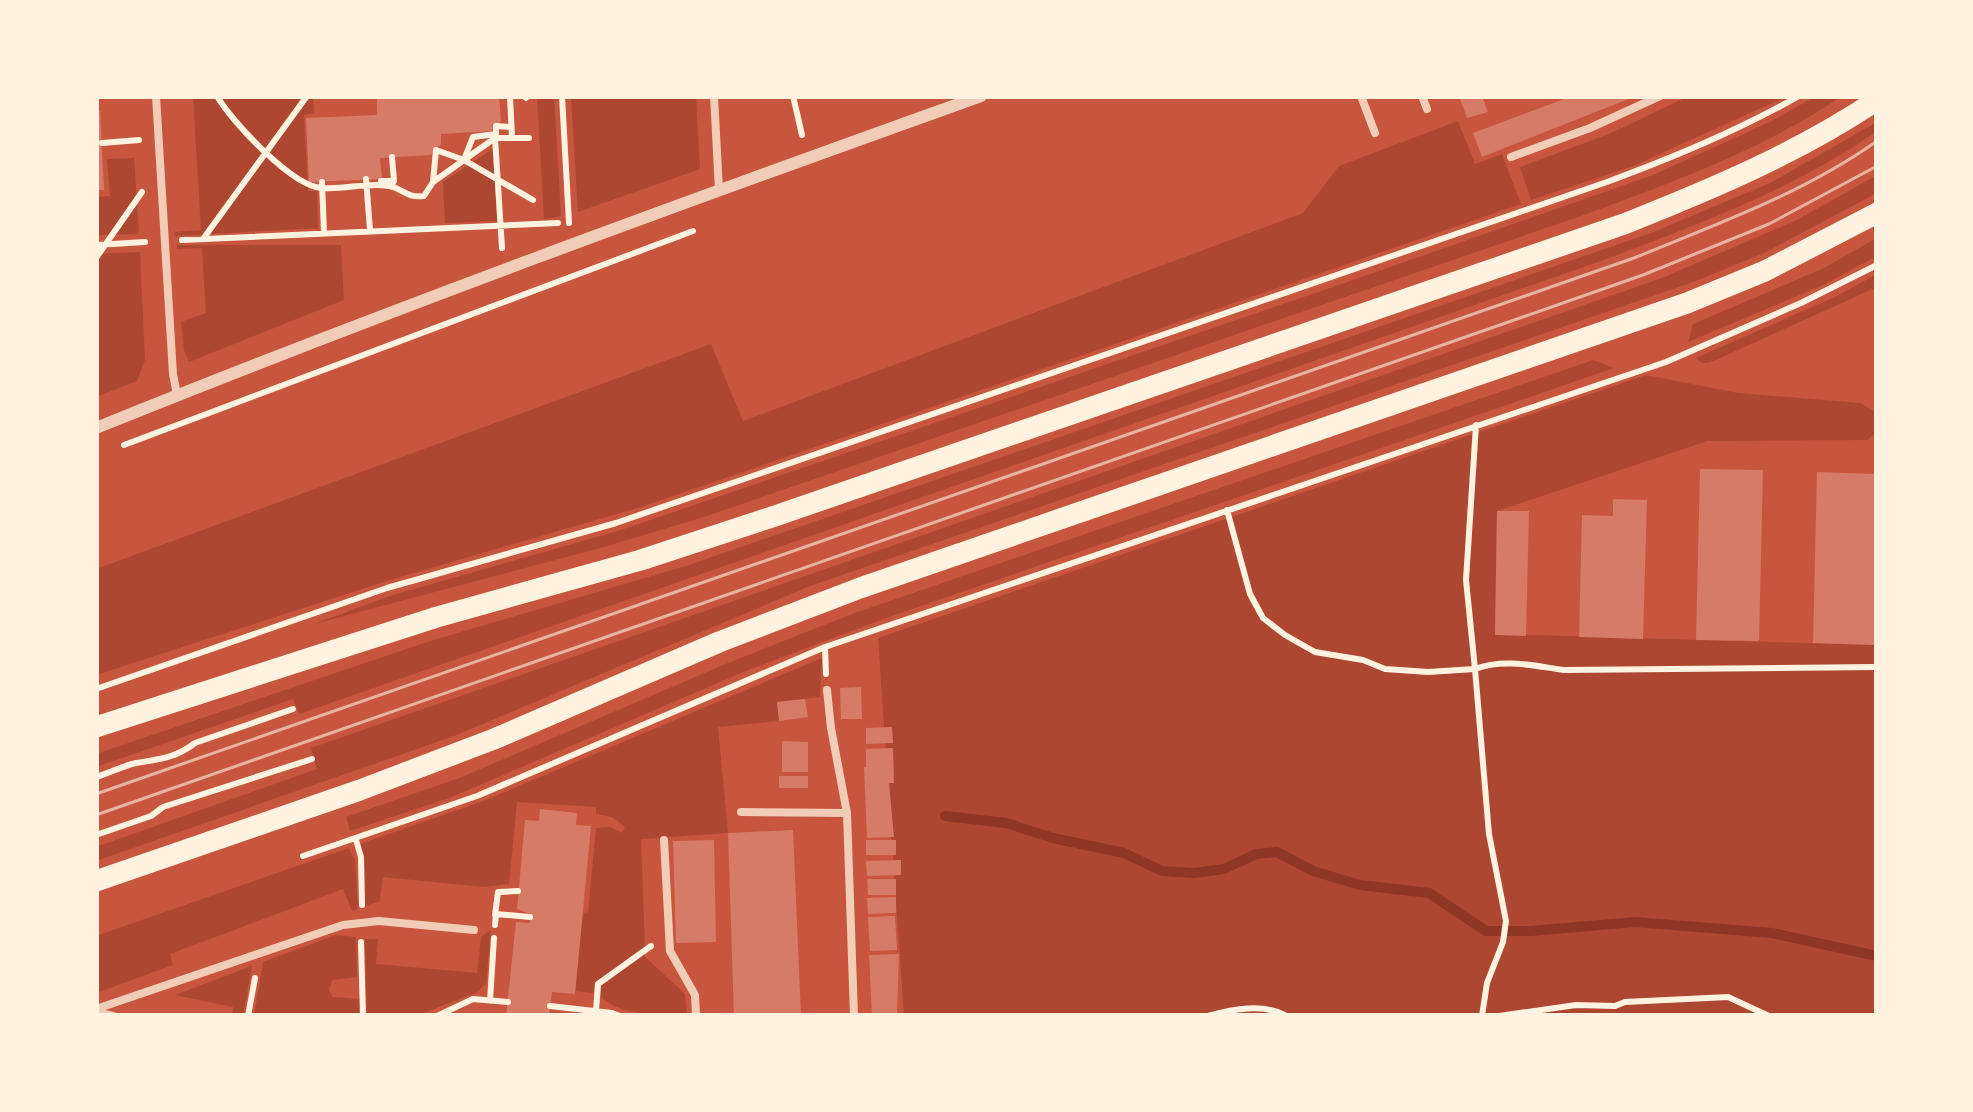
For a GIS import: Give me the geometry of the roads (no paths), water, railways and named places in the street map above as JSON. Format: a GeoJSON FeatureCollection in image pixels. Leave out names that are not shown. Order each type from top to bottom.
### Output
{"type":"FeatureCollection","features":[{"type":"Feature","properties":{"kind":"main road"},"geometry":{"type":"LineString","coordinates":[[96,728],[415,624],[641,560],[775,516],[1624,224],[1798,149],[1877,100]]}},
{"type":"Feature","properties":{"kind":"main road"},"geometry":{"type":"LineString","coordinates":[[96,881],[361,790],[860,588],[1687,303],[1766,271],[1877,214]]}},
{"type":"Feature","properties":{"kind":"street"},"geometry":{"type":"LineString","coordinates":[[96,428],[719,190],[981,96]]}},
{"type":"Feature","properties":{"kind":"lane"},"geometry":{"type":"LineString","coordinates":[[156,96],[177,395]]}},
{"type":"Feature","properties":{"kind":"lane"},"geometry":{"type":"LineString","coordinates":[[714,96],[719,190]]}},
{"type":"Feature","properties":{"kind":"lane"},"geometry":{"type":"LineString","coordinates":[[1361,96],[1375,133]]}},
{"type":"Feature","properties":{"kind":"lane"},"geometry":{"type":"LineString","coordinates":[[1422,96],[1427,109]]}},
{"type":"Feature","properties":{"kind":"lane"},"geometry":{"type":"LineString","coordinates":[[1511,157],[1660,96]]}},
{"type":"Feature","properties":{"kind":"lane"},"geometry":{"type":"LineString","coordinates":[[827,690],[847,813],[854,1016]]}},
{"type":"Feature","properties":{"kind":"lane"},"geometry":{"type":"LineString","coordinates":[[741,812],[847,813]]}},
{"type":"Feature","properties":{"kind":"lane"},"geometry":{"type":"LineString","coordinates":[[664,840],[670,951],[695,995],[696,1016]]}},
{"type":"Feature","properties":{"kind":"lane"},"geometry":{"type":"LineString","coordinates":[[96,1011],[343,925],[362,921],[474,930]]}},
{"type":"Feature","properties":{"kind":"lane"},"geometry":{"type":"LineString","coordinates":[[96,1011],[113,1016]]}},
{"type":"Feature","properties":{"kind":"waterway"},"geometry":{"type":"LineString","coordinates":[[945,816],[1006,823],[1124,853],[1162,871],[1224,869],[1256,854],[1277,852],[1313,871],[1360,885],[1429,893],[1486,931],[1635,922],[1772,933],[1877,956]]}},
{"type":"Feature","properties":{"kind":"tram line"},"geometry":{"type":"LineString","coordinates":[[96,794],[1634,258],[1790,192],[1877,141]]}},
{"type":"Feature","properties":{"kind":"tram line"},"geometry":{"type":"LineString","coordinates":[[96,815],[1643,275],[1769,224],[1877,166]]}}]}
